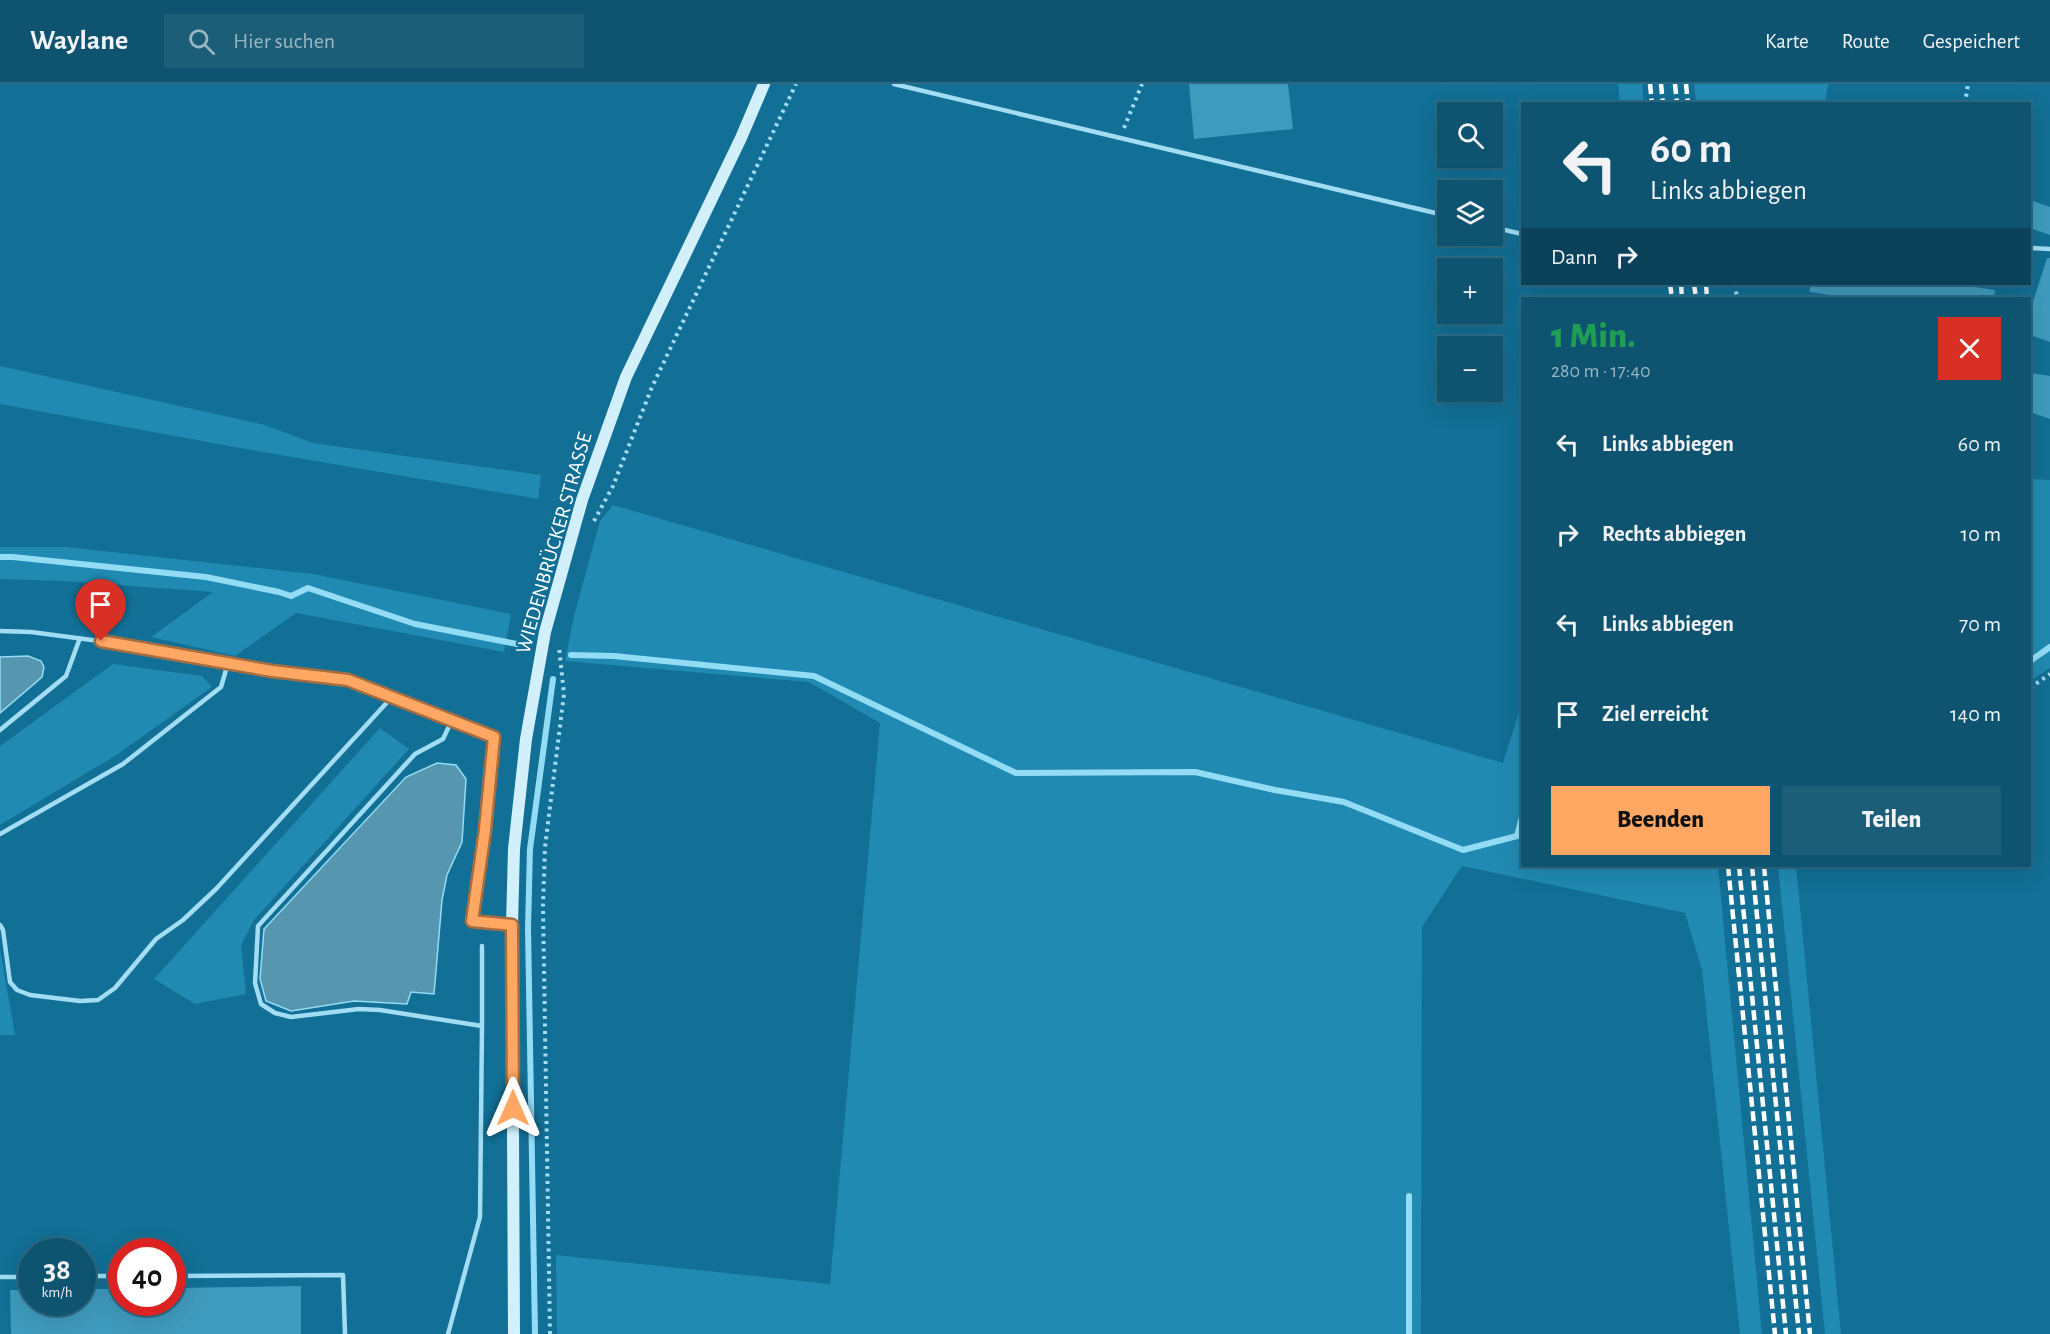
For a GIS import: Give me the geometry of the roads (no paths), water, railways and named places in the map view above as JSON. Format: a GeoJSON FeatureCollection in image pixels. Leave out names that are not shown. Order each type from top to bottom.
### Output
{"type":"FeatureCollection","features":[{"type":"Feature","properties":{"kind":"street","name":"WIEDENBRÜCKER STRASSE"},"geometry":{"type":"LineString","coordinates":[[514,1334],[512,925],[514,849],[526,739],[545,632],[582,500],[626,377],[741,138],[764,84]]}},
{"type":"Feature","properties":{"kind":"lane"},"geometry":{"type":"LineString","coordinates":[[894,84],[1437,213]]}},
{"type":"Feature","properties":{"kind":"lane"},"geometry":{"type":"LineString","coordinates":[[1503,230],[1521,234]]}},
{"type":"Feature","properties":{"kind":"lane"},"geometry":{"type":"LineString","coordinates":[[2031,248],[2050,249]]}},
{"type":"Feature","properties":{"kind":"lane"},"geometry":{"type":"LineString","coordinates":[[0,631],[31,632],[81,639],[272,671],[348,680],[494,737],[485,830],[472,921],[512,925]]}},
{"type":"Feature","properties":{"kind":"lane"},"geometry":{"type":"LineString","coordinates":[[0,730],[66,676],[81,639]]}},
{"type":"Feature","properties":{"kind":"lane"},"geometry":{"type":"LineString","coordinates":[[0,834],[123,764],[221,687],[228,663]]}},
{"type":"Feature","properties":{"kind":"lane"},"geometry":{"type":"LineString","coordinates":[[0,925],[3,930],[10,982],[17,990],[30,995],[80,1001],[98,1000],[115,988],[156,939],[183,920],[216,889],[392,697]]}},
{"type":"Feature","properties":{"kind":"lane"},"geometry":{"type":"LineString","coordinates":[[452,720],[443,739],[415,754],[258,926],[255,983],[261,1004],[275,1013],[291,1017],[359,1009],[380,1010],[482,1026]]}},
{"type":"Feature","properties":{"kind":"lane"},"geometry":{"type":"LineString","coordinates":[[448,1334],[480,1217],[482,946]]}},
{"type":"Feature","properties":{"kind":"lane"},"geometry":{"type":"LineString","coordinates":[[186,1276],[343,1275],[345,1334]]}},
{"type":"Feature","properties":{"kind":"lane"},"geometry":{"type":"LineString","coordinates":[[0,1277],[18,1277]]}},
{"type":"Feature","properties":{"kind":"waterway"},"geometry":{"type":"LineString","coordinates":[[0,557],[206,577],[291,596],[308,588],[415,624],[517,644]]}},
{"type":"Feature","properties":{"kind":"waterway"},"geometry":{"type":"LineString","coordinates":[[2031,660],[2050,647]]}},
{"type":"Feature","properties":{"kind":"waterway"},"geometry":{"type":"LineString","coordinates":[[571,655],[614,656],[814,676],[1016,773],[1195,772],[1275,790],[1344,802],[1463,850],[1517,836],[1521,821]]}},
{"type":"Feature","properties":{"kind":"waterway"},"geometry":{"type":"LineString","coordinates":[[535,1334],[528,928],[530,849],[553,679]]}},
{"type":"Feature","properties":{"kind":"waterway"},"geometry":{"type":"LineString","coordinates":[[1409,1196],[1409,1334]]}},
{"type":"Feature","properties":{"kind":"railway"},"geometry":{"type":"LineString","coordinates":[[1650,84],[1652,102]]}},
{"type":"Feature","properties":{"kind":"railway"},"geometry":{"type":"LineString","coordinates":[[1661,84],[1663,102]]}},
{"type":"Feature","properties":{"kind":"railway"},"geometry":{"type":"LineString","coordinates":[[1675,84],[1677,102]]}},
{"type":"Feature","properties":{"kind":"railway"},"geometry":{"type":"LineString","coordinates":[[1686,84],[1688,102]]}},
{"type":"Feature","properties":{"kind":"railway"},"geometry":{"type":"LineString","coordinates":[[1670,285],[1672,297]]}},
{"type":"Feature","properties":{"kind":"railway"},"geometry":{"type":"LineString","coordinates":[[1681,285],[1682,297]]}},
{"type":"Feature","properties":{"kind":"railway"},"geometry":{"type":"LineString","coordinates":[[1694,285],[1696,297]]}},
{"type":"Feature","properties":{"kind":"railway"},"geometry":{"type":"LineString","coordinates":[[1706,285],[1707,297]]}},
{"type":"Feature","properties":{"kind":"railway"},"geometry":{"type":"LineString","coordinates":[[1728,867],[1775,1334]]}},
{"type":"Feature","properties":{"kind":"railway"},"geometry":{"type":"LineString","coordinates":[[1739,867],[1786,1334]]}},
{"type":"Feature","properties":{"kind":"railway"},"geometry":{"type":"LineString","coordinates":[[1752,867],[1799,1334]]}},
{"type":"Feature","properties":{"kind":"railway"},"geometry":{"type":"LineString","coordinates":[[1764,867],[1810,1334]]}}]}
